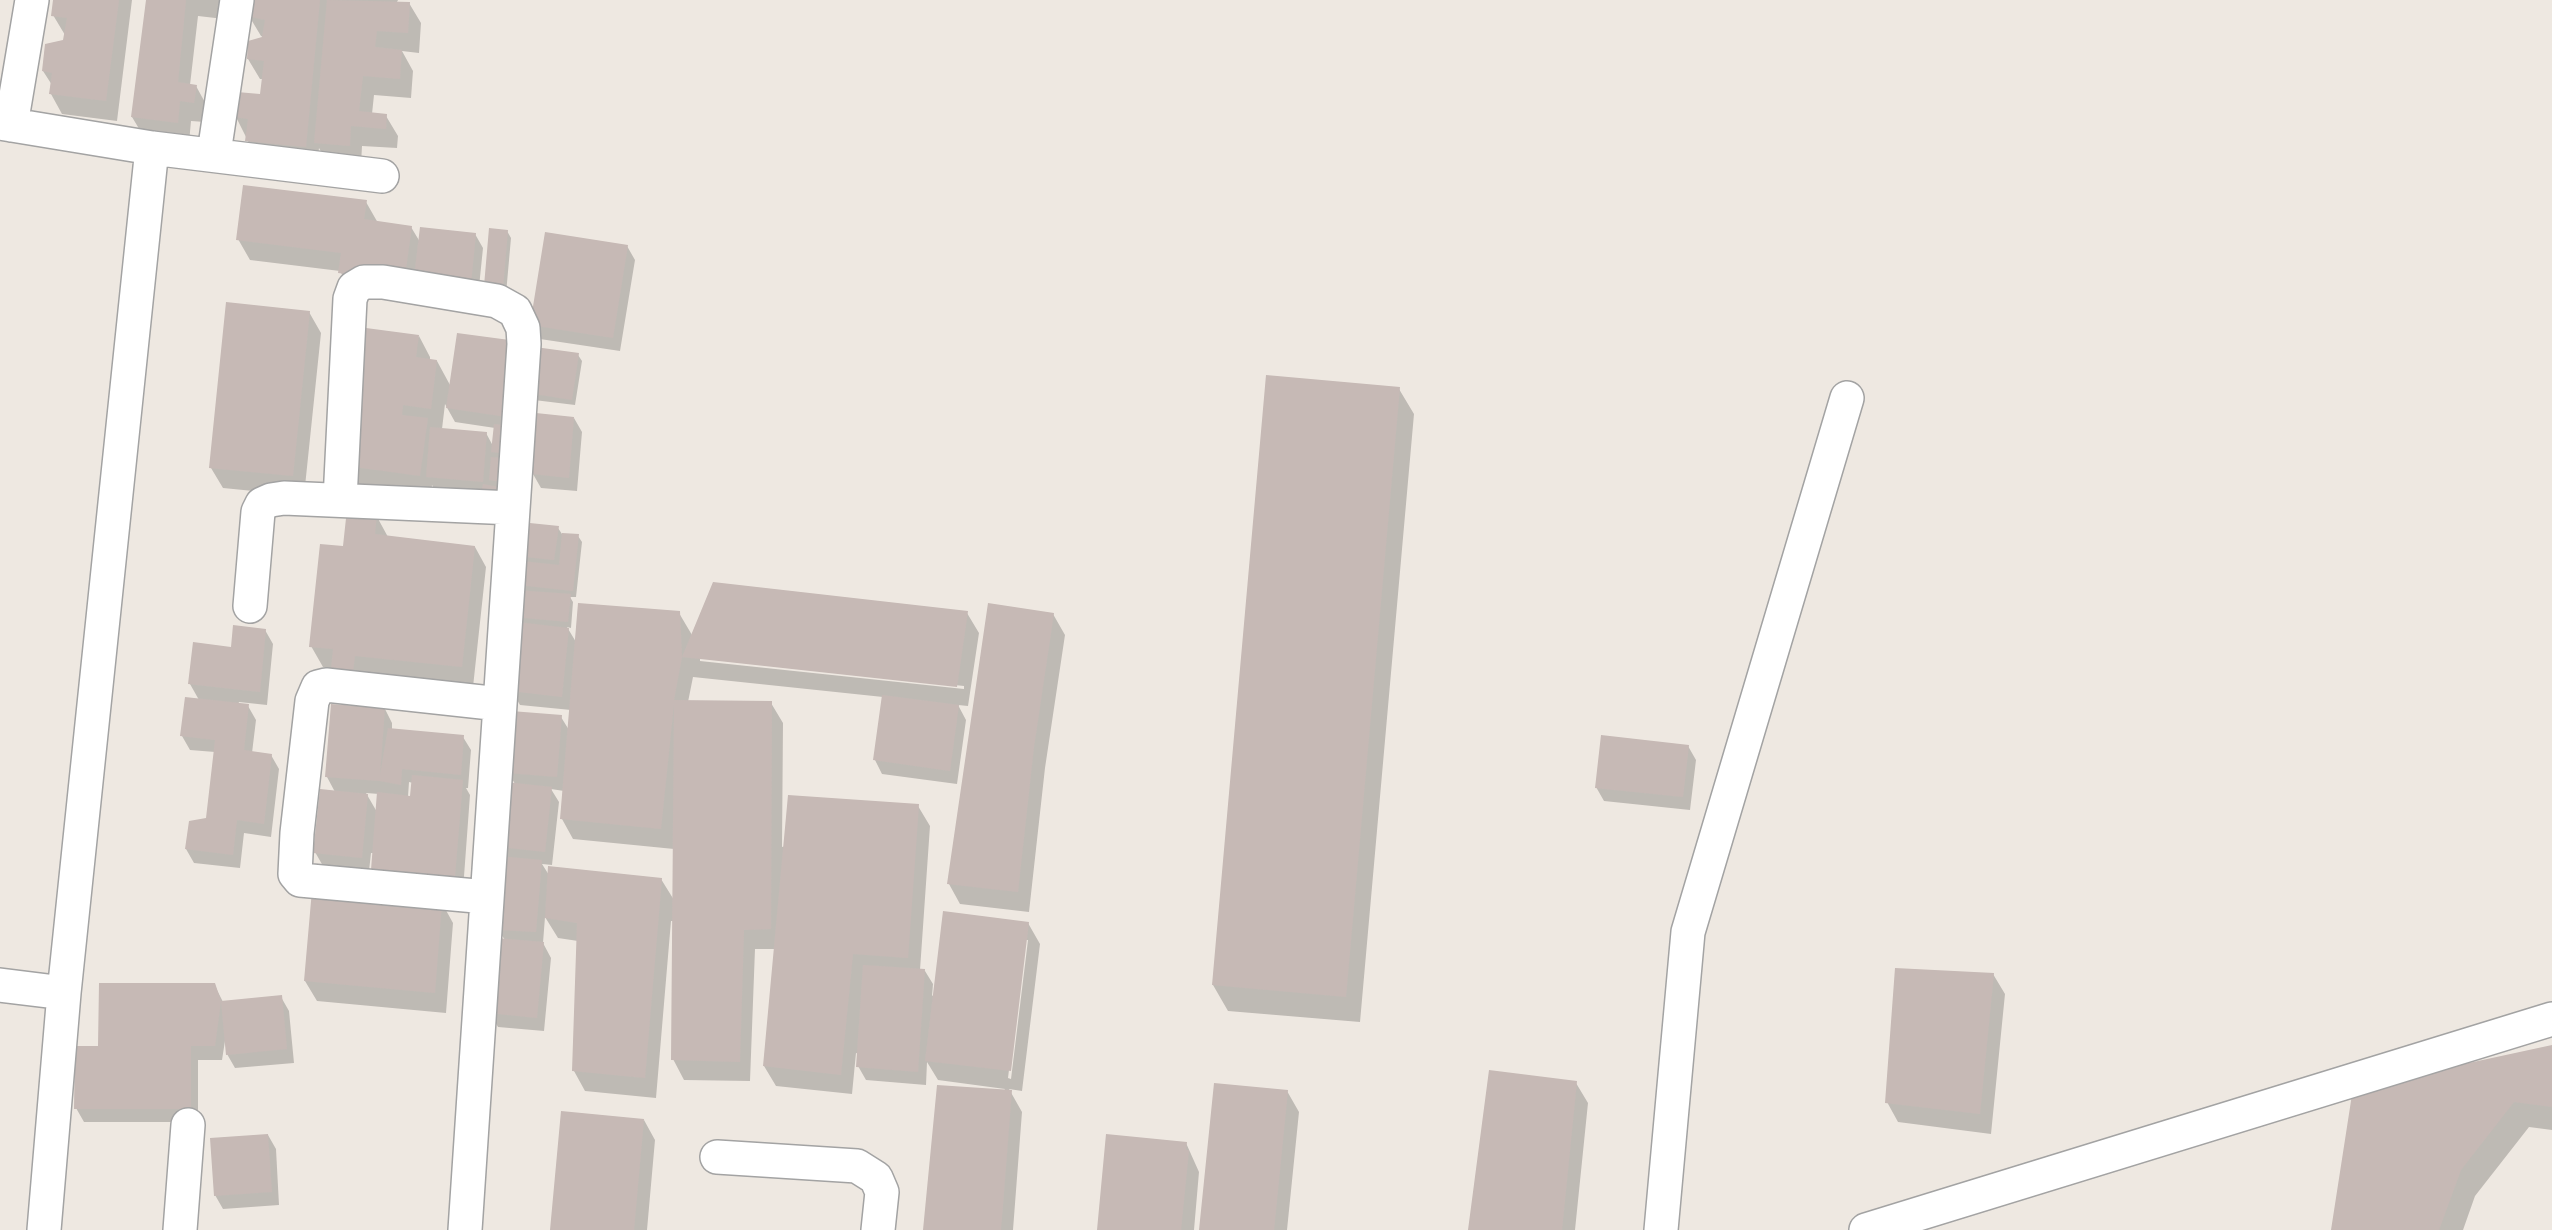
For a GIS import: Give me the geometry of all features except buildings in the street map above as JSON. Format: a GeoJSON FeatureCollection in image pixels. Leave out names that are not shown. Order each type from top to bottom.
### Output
{"type":"FeatureCollection","features":[{"type":"Feature","properties":{"kind":"street"},"geometry":{"type":"LineString","coordinates":[[32,0],[6,124],[152,148],[214,153],[382,176]]}},
{"type":"Feature","properties":{"kind":"street"},"geometry":{"type":"LineString","coordinates":[[214,153],[237,0]]}},
{"type":"Feature","properties":{"kind":"street"},"geometry":{"type":"LineString","coordinates":[[44,1230],[64,993],[152,148]]}},
{"type":"Feature","properties":{"kind":"street"},"geometry":{"type":"LineString","coordinates":[[340,500],[350,299],[354,288],[364,282],[383,282],[497,301],[515,311],[523,328],[524,344],[465,1230]]}},
{"type":"Feature","properties":{"kind":"street"},"geometry":{"type":"LineString","coordinates":[[1661,1230],[1689,932],[1847,398]]}},
{"type":"Feature","properties":{"kind":"street"},"geometry":{"type":"LineString","coordinates":[[250,606],[258,512],[262,504],[284,498],[513,508]]}},
{"type":"Feature","properties":{"kind":"street"},"geometry":{"type":"LineString","coordinates":[[487,897],[300,880],[295,874],[297,832],[312,701],[318,687],[326,685],[500,704]]}},
{"type":"Feature","properties":{"kind":"street"},"geometry":{"type":"LineString","coordinates":[[0,985],[64,993]]}},
{"type":"Feature","properties":{"kind":"street"},"geometry":{"type":"LineString","coordinates":[[1866,1230],[2552,1019]]}},
{"type":"Feature","properties":{"kind":"street"},"geometry":{"type":"LineString","coordinates":[[180,1230],[188,1125]]}},
{"type":"Feature","properties":{"kind":"street"},"geometry":{"type":"LineString","coordinates":[[717,1156],[857,1166],[876,1178],[882,1192],[878,1230]]}}]}
